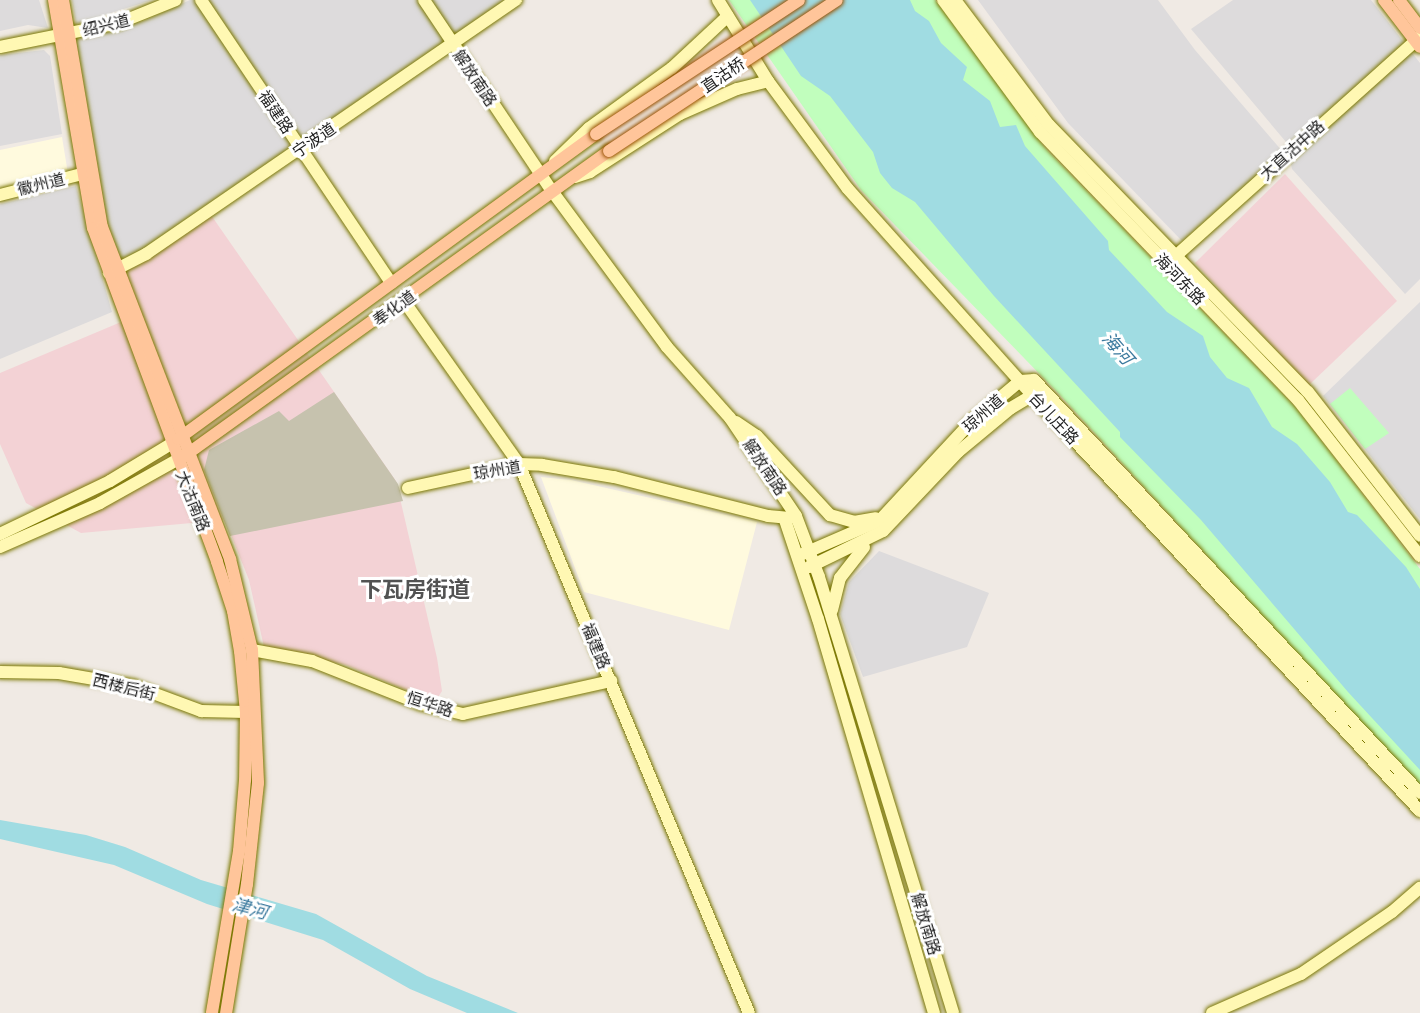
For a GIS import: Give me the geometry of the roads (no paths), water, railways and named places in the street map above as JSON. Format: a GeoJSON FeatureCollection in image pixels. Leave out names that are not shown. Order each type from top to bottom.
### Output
{"type":"FeatureCollection","features":[{"type":"Feature","properties":{"kind":"main road","name":"大沽南路"},"geometry":{"type":"LineString","coordinates":[[54,0],[112,272],[184,435],[230,559],[252,651],[258,783],[247,884],[226,1013]]}},
{"type":"Feature","properties":{"kind":"main road","name":"大沽南路"},"geometry":{"type":"LineString","coordinates":[[63,0],[63,34],[82,174],[112,272],[171,444],[233,611],[246,712],[245,780],[233,880],[212,1013]]}},
{"type":"Feature","properties":{"kind":"main road","name":"直沽桥"},"geometry":{"type":"LineString","coordinates":[[596,134],[799,0]]}},
{"type":"Feature","properties":{"kind":"main road","name":"直沽桥"},"geometry":{"type":"LineString","coordinates":[[609,151],[837,0]]}},
{"type":"Feature","properties":{"kind":"main road"},"geometry":{"type":"LineString","coordinates":[[1384,0],[1419,42]]}},
{"type":"Feature","properties":{"kind":"main road"},"geometry":{"type":"LineString","coordinates":[[1399,0],[1420,28]]}},
{"type":"Feature","properties":{"kind":"main road","name":"奉化道"},"geometry":{"type":"LineString","coordinates":[[171,444],[596,134]]}},
{"type":"Feature","properties":{"kind":"main road","name":"奉化道"},"geometry":{"type":"LineString","coordinates":[[177,460],[404,301],[609,151]]}},
{"type":"Feature","properties":{"kind":"main road"},"geometry":{"type":"LineString","coordinates":[[502,203],[516,202],[519,211],[516,219]]}},
{"type":"Feature","properties":{"kind":"street","name":"绍兴道"},"geometry":{"type":"LineString","coordinates":[[0,47],[119,23],[176,0]]}},
{"type":"Feature","properties":{"kind":"street","name":"福建路"},"geometry":{"type":"LineString","coordinates":[[201,0],[392,283]]}},
{"type":"Feature","properties":{"kind":"street","name":"解放南路"},"geometry":{"type":"LineString","coordinates":[[424,0],[552,191],[667,347],[730,418],[811,551],[953,1013]]}},
{"type":"Feature","properties":{"kind":"street","name":"宁波道"},"geometry":{"type":"LineString","coordinates":[[112,272],[301,149],[516,0]]}},
{"type":"Feature","properties":{"kind":"street","name":"台儿庄路"},"geometry":{"type":"LineString","coordinates":[[718,0],[768,81],[848,189],[1032,395],[1420,811]]}},
{"type":"Feature","properties":{"kind":"street","name":"海河东路"},"geometry":{"type":"LineString","coordinates":[[942,0],[1040,132],[1308,392],[1420,536]]}},
{"type":"Feature","properties":{"kind":"street","name":"海河东路"},"geometry":{"type":"LineString","coordinates":[[957,2],[1049,125],[1298,400],[1420,556]]}},
{"type":"Feature","properties":{"kind":"street"},"geometry":{"type":"LineString","coordinates":[[552,165],[569,144],[672,69],[728,16]]}},
{"type":"Feature","properties":{"kind":"street","name":"绍兴道"},"geometry":{"type":"LineString","coordinates":[[0,41],[63,34]]}},
{"type":"Feature","properties":{"kind":"street","name":"大直沽中路"},"geometry":{"type":"LineString","coordinates":[[1173,263],[1419,42]]}},
{"type":"Feature","properties":{"kind":"street"},"geometry":{"type":"LineString","coordinates":[[566,181],[590,172],[680,114],[737,89],[768,81]]}},
{"type":"Feature","properties":{"kind":"street","name":"徽州道"},"geometry":{"type":"LineString","coordinates":[[0,195],[82,174]]}},
{"type":"Feature","properties":{"kind":"street","name":"福建路"},"geometry":{"type":"LineString","coordinates":[[404,301],[519,464],[749,1013]]}},
{"type":"Feature","properties":{"kind":"street"},"geometry":{"type":"LineString","coordinates":[[1020,381],[1034,380],[1044,389]]}},
{"type":"Feature","properties":{"kind":"street","name":"琼州道"},"geometry":{"type":"LineString","coordinates":[[798,556],[872,525],[888,513],[970,423],[1020,381]]}},
{"type":"Feature","properties":{"kind":"street","name":"台儿庄路"},"geometry":{"type":"LineString","coordinates":[[1044,389],[1420,793]]}},
{"type":"Feature","properties":{"kind":"street","name":"琼州道"},"geometry":{"type":"LineString","coordinates":[[802,569],[874,538],[895,521],[958,452],[1032,395],[1044,389]]}},
{"type":"Feature","properties":{"kind":"street"},"geometry":{"type":"LineString","coordinates":[[730,418],[757,436],[830,515],[854,522],[888,513]]}},
{"type":"Feature","properties":{"kind":"street"},"geometry":{"type":"LineString","coordinates":[[0,534],[110,481],[171,444]]}},
{"type":"Feature","properties":{"kind":"street"},"geometry":{"type":"LineString","coordinates":[[0,547],[100,503],[177,460]]}},
{"type":"Feature","properties":{"kind":"street","name":"琼州道"},"geometry":{"type":"LineString","coordinates":[[408,488],[519,464],[562,467],[790,518]]}},
{"type":"Feature","properties":{"kind":"street","name":"解放南路"},"geometry":{"type":"LineString","coordinates":[[790,518],[798,556],[934,1013]]}},
{"type":"Feature","properties":{"kind":"street"},"geometry":{"type":"LineString","coordinates":[[833,620],[833,602],[840,578],[874,538]]}},
{"type":"Feature","properties":{"kind":"street","name":"恒华路"},"geometry":{"type":"LineString","coordinates":[[252,651],[312,661],[421,704],[463,714],[611,681]]}},
{"type":"Feature","properties":{"kind":"street","name":"西楼后街"},"geometry":{"type":"LineString","coordinates":[[0,672],[59,673],[134,686],[201,711],[246,712]]}},
{"type":"Feature","properties":{"kind":"street"},"geometry":{"type":"LineString","coordinates":[[1212,1013],[1301,974],[1392,912],[1420,888]]}},
{"type":"Feature","properties":{"kind":"water","name":"海河"},"geometry":{"type":"Polygon","coordinates":[[[750,0],[910,0],[915,11],[929,21],[941,43],[967,67],[963,80],[990,101],[1000,127],[1016,125],[1025,146],[1108,241],[1109,250],[1167,312],[1203,336],[1210,357],[1227,378],[1249,388],[1272,427],[1297,444],[1330,482],[1348,512],[1357,515],[1406,567],[1420,589],[1420,770],[1348,692],[1201,520],[1120,437],[1120,432],[994,296],[915,202],[892,188],[880,173],[873,152],[830,96],[801,76],[750,0]]]}},
{"type":"Feature","properties":{"kind":"water","name":"津河"},"geometry":{"type":"Polygon","coordinates":[[[0,820],[86,835],[125,847],[201,880],[316,914],[427,976],[518,1013],[467,1013],[410,989],[323,940],[207,904],[114,865],[0,839],[0,820]]]}},
{"type":"Feature","properties":{"kind":"district","name":"下瓦房街道"},"geometry":{"type":"Point","coordinates":[415,589]}}]}
